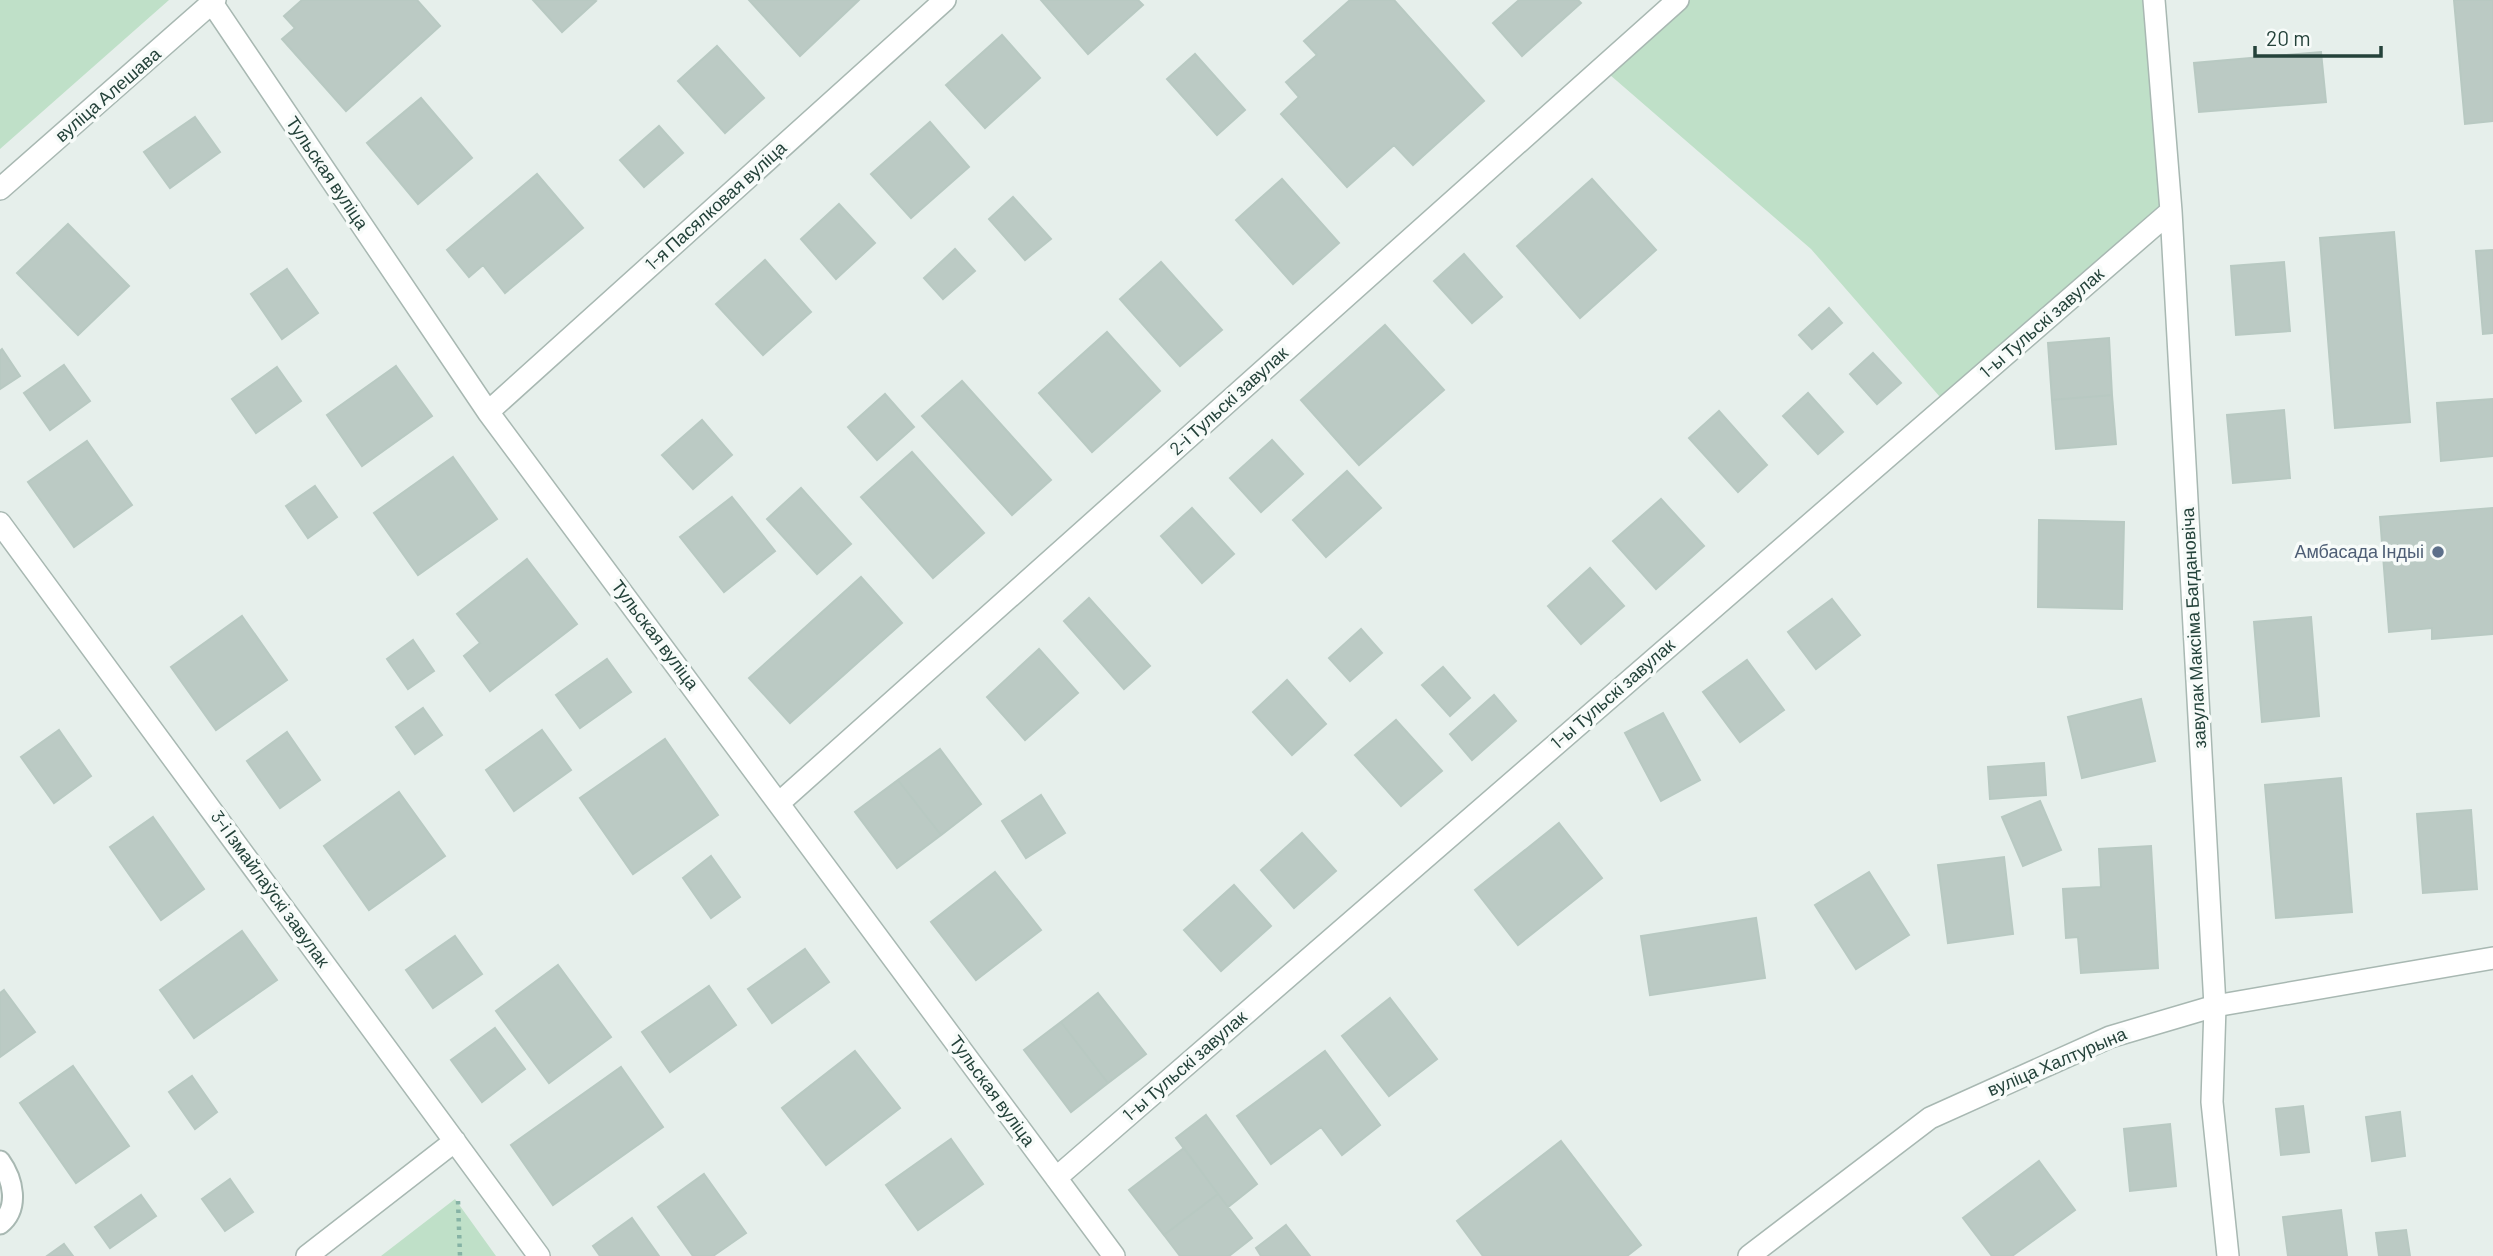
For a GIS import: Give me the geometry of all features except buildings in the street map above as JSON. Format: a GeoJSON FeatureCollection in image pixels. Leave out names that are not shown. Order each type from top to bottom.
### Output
{"type":"FeatureCollection","features":[{"type":"Feature","properties":{"kind":"street","name":"1-я Пасялковая вуліца"},"geometry":{"type":"LineString","coordinates":[[488,412],[945,0]]}},
{"type":"Feature","properties":{"kind":"street","name":"2-і Тульскі завулак"},"geometry":{"type":"LineString","coordinates":[[779,803],[1678,0]]}},
{"type":"Feature","properties":{"kind":"street","name":"завулак Максіма Багдановіча"},"geometry":{"type":"LineString","coordinates":[[2154,0],[2171,211],[2215,1006],[2212,1102],[2228,1256]]}},
{"type":"Feature","properties":{"kind":"street","name":"Тульская вуліца"},"geometry":{"type":"LineString","coordinates":[[213,2],[488,412],[1114,1256]]}},
{"type":"Feature","properties":{"kind":"street","name":"вуліца Алешава"},"geometry":{"type":"LineString","coordinates":[[0,189],[213,2]]}},
{"type":"Feature","properties":{"kind":"street","name":"1-ы Тульскі завулак"},"geometry":{"type":"LineString","coordinates":[[1056,1178],[2171,211]]}},
{"type":"Feature","properties":{"kind":"street","name":"3-і Ізмайлаўскі завулак"},"geometry":{"type":"LineString","coordinates":[[0,523],[539,1256]]}},
{"type":"Feature","properties":{"kind":"street","name":"вуліца Халтурына"},"geometry":{"type":"LineString","coordinates":[[1749,1256],[1930,1118],[2110,1037],[2215,1006],[2493,958]]}},
{"type":"Feature","properties":{"kind":"street"},"geometry":{"type":"LineString","coordinates":[[307,1256],[456,1141]]}},
{"type":"Feature","properties":{"kind":"lane"},"geometry":{"type":"LineString","coordinates":[[0,1161],[9,1173],[13,1198],[8,1218],[0,1224]]}},
{"type":"Feature","properties":{"kind":"green space"},"geometry":{"type":"Polygon","coordinates":[[[0,0],[169,0],[0,149],[0,0]]]}},
{"type":"Feature","properties":{"kind":"green space"},"geometry":{"type":"Polygon","coordinates":[[[1678,0],[2154,0],[2171,211],[1947,405],[1811,249],[1602,68],[1678,0]]]}},
{"type":"Feature","properties":{"kind":"green space"},"geometry":{"type":"Polygon","coordinates":[[[455,1199],[496,1256],[381,1256],[455,1199]]]}},
{"type":"Feature","properties":{"kind":"place","name":"Амбасада Індыі"},"geometry":{"type":"Point","coordinates":[2438,552]}}]}
